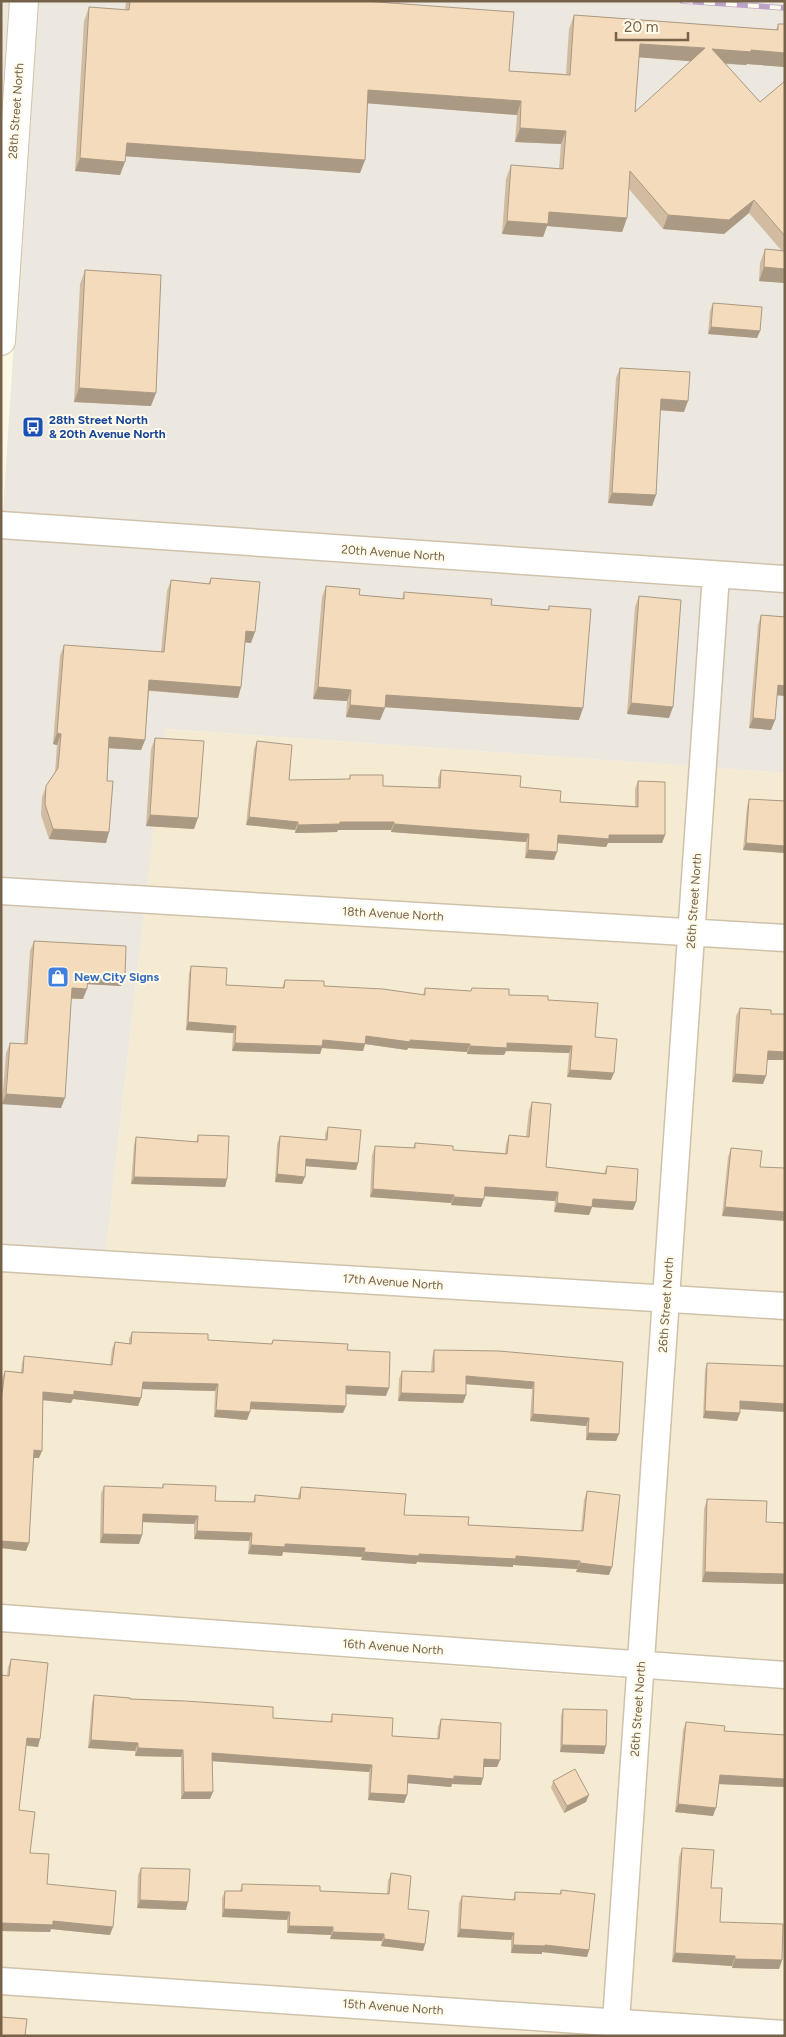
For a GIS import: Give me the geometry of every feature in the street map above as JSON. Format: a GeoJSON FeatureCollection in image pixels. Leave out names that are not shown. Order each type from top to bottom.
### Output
{"type":"FeatureCollection","features":[{"type":"Feature","properties":{"kind":"street","name":"28th Street North"},"geometry":{"type":"LineString","coordinates":[[1,341],[7,167],[24,1]]}},
{"type":"Feature","properties":{"kind":"street","name":"20th Avenue North"},"geometry":{"type":"LineString","coordinates":[[1,525],[785,579]]}},
{"type":"Feature","properties":{"kind":"street","name":"26th Street North"},"geometry":{"type":"LineString","coordinates":[[616,2029],[716,575]]}},
{"type":"Feature","properties":{"kind":"street","name":"18th Avenue North"},"geometry":{"type":"LineString","coordinates":[[1,891],[785,938]]}},
{"type":"Feature","properties":{"kind":"street","name":"17th Avenue North"},"geometry":{"type":"LineString","coordinates":[[1,1258],[785,1306]]}},
{"type":"Feature","properties":{"kind":"street","name":"16th Avenue North"},"geometry":{"type":"LineString","coordinates":[[1,1618],[785,1675]]}},
{"type":"Feature","properties":{"kind":"street","name":"15th Avenue North"},"geometry":{"type":"LineString","coordinates":[[1,1981],[616,2029],[785,2034]]}},
{"type":"Feature","properties":{"kind":"shaded area"},"geometry":{"type":"Polygon","coordinates":[[[1,1],[11,1],[1,152],[1,1]]]}},
{"type":"Feature","properties":{"kind":"shaded area"},"geometry":{"type":"Polygon","coordinates":[[[36,1],[785,1],[785,565],[3,511],[36,1]]]}},
{"type":"Feature","properties":{"kind":"shaded area"},"geometry":{"type":"Polygon","coordinates":[[[1,539],[703,588],[691,766],[165,729],[147,886],[1,877],[1,539]]]}},
{"type":"Feature","properties":{"kind":"shaded area"},"geometry":{"type":"Polygon","coordinates":[[[728,589],[785,593],[785,773],[715,768],[728,589]]]}},
{"type":"Feature","properties":{"kind":"shaded area"},"geometry":{"type":"Polygon","coordinates":[[[164,729],[691,766],[680,918],[147,886],[164,729]]]}},
{"type":"Feature","properties":{"kind":"shaded area"},"geometry":{"type":"Polygon","coordinates":[[[715,768],[785,773],[785,924],[705,919],[715,768]]]}},
{"type":"Feature","properties":{"kind":"shaded area"},"geometry":{"type":"Polygon","coordinates":[[[1,905],[144,913],[106,1250],[1,1244],[1,905]]]}},
{"type":"Feature","properties":{"kind":"shaded area"},"geometry":{"type":"Polygon","coordinates":[[[144,913],[678,945],[655,1284],[106,1250],[144,913]]]}},
{"type":"Feature","properties":{"kind":"shaded area"},"geometry":{"type":"Polygon","coordinates":[[[703,947],[785,952],[785,1292],[680,1286],[703,947]]]}},
{"type":"Feature","properties":{"kind":"shaded area"},"geometry":{"type":"Polygon","coordinates":[[[1,1272],[653,1312],[629,1651],[1,1604],[1,1272]]]}},
{"type":"Feature","properties":{"kind":"shaded area"},"geometry":{"type":"Polygon","coordinates":[[[678,1314],[785,1320],[785,1661],[654,1653],[678,1314]]]}},
{"type":"Feature","properties":{"kind":"shaded area"},"geometry":{"type":"Polygon","coordinates":[[[1,1632],[627,1679],[605,2008],[1,1967],[1,1632]]]}},
{"type":"Feature","properties":{"kind":"shaded area"},"geometry":{"type":"Polygon","coordinates":[[[652,1680],[785,1689],[785,2020],[630,2010],[652,1680]]]}},
{"type":"Feature","properties":{"kind":"shaded area"},"geometry":{"type":"Polygon","coordinates":[[[1,1995],[597,2036],[1,2036],[1,1995]]]}},
{"type":"Feature","properties":{"kind":"building"},"geometry":{"type":"Polygon","coordinates":[[[130,1],[364,1],[514,12],[509,71],[570,75],[574,15],[778,30],[778,24],[785,24],[785,53],[712,49],[760,102],[785,81],[785,236],[754,200],[729,220],[668,215],[630,171],[627,218],[549,212],[548,224],[507,221],[511,165],[563,169],[566,131],[520,128],[521,101],[368,90],[365,160],[127,143],[125,162],[80,158],[89,7],[129,10],[130,1]],[[640,44],[635,112],[705,48],[640,44]]]}},
{"type":"Feature","properties":{"kind":"building"},"geometry":{"type":"Polygon","coordinates":[[[765,249],[785,251],[785,269],[764,267],[765,249]]]}},
{"type":"Feature","properties":{"kind":"building"},"geometry":{"type":"Polygon","coordinates":[[[85,270],[161,275],[156,393],[79,388],[85,270]]]}},
{"type":"Feature","properties":{"kind":"building"},"geometry":{"type":"Polygon","coordinates":[[[713,303],[762,307],[760,331],[711,327],[713,303]]]}},
{"type":"Feature","properties":{"kind":"building"},"geometry":{"type":"Polygon","coordinates":[[[620,368],[690,372],[688,401],[661,399],[656,495],[612,493],[620,368]]]}},
{"type":"Feature","properties":{"kind":"building"},"geometry":{"type":"Polygon","coordinates":[[[211,578],[260,582],[255,632],[246,631],[241,687],[149,680],[145,740],[109,737],[107,781],[113,781],[109,832],[53,829],[45,804],[46,786],[58,768],[61,734],[57,733],[64,645],[164,652],[171,580],[210,584],[211,578]]]}},
{"type":"Feature","properties":{"kind":"building"},"geometry":{"type":"Polygon","coordinates":[[[326,586],[360,589],[359,595],[404,599],[404,592],[492,599],[491,605],[549,610],[549,606],[591,609],[583,708],[386,695],[385,708],[350,705],[351,690],[318,687],[326,586]]]}},
{"type":"Feature","properties":{"kind":"building"},"geometry":{"type":"Polygon","coordinates":[[[639,596],[681,600],[673,707],[631,703],[639,596]]]}},
{"type":"Feature","properties":{"kind":"building"},"geometry":{"type":"Polygon","coordinates":[[[761,615],[785,617],[785,686],[778,685],[775,720],[753,718],[761,615]]]}},
{"type":"Feature","properties":{"kind":"building"},"geometry":{"type":"Polygon","coordinates":[[[155,738],[204,741],[198,818],[150,815],[155,738]]]}},
{"type":"Feature","properties":{"kind":"building"},"geometry":{"type":"Polygon","coordinates":[[[257,741],[292,745],[289,780],[350,779],[350,775],[383,775],[383,786],[440,788],[441,770],[521,776],[520,787],[561,791],[560,802],[638,807],[638,781],[665,782],[665,835],[609,835],[609,839],[558,835],[557,852],[528,850],[529,834],[394,824],[394,822],[340,822],[340,824],[298,825],[298,822],[249,817],[257,741]]]}},
{"type":"Feature","properties":{"kind":"building"},"geometry":{"type":"Polygon","coordinates":[[[749,799],[785,801],[785,846],[746,843],[749,799]]]}},
{"type":"Feature","properties":{"kind":"building"},"geometry":{"type":"Polygon","coordinates":[[[34,941],[126,946],[125,976],[88,974],[87,989],[72,988],[65,1098],[6,1094],[10,1043],[27,1044],[34,941]]]}},
{"type":"Feature","properties":{"kind":"building"},"geometry":{"type":"Polygon","coordinates":[[[191,966],[227,968],[226,985],[284,988],[285,980],[324,981],[324,986],[383,989],[425,995],[425,988],[471,991],[472,988],[509,989],[509,995],[548,996],[548,1000],[598,1003],[595,1037],[617,1039],[614,1073],[570,1070],[572,1046],[507,1043],[507,1048],[410,1040],[410,1042],[366,1036],[365,1044],[323,1040],[322,1046],[235,1043],[236,1026],[188,1022],[191,966]]]}},
{"type":"Feature","properties":{"kind":"building"},"geometry":{"type":"Polygon","coordinates":[[[740,1008],[771,1010],[771,1014],[785,1014],[785,1052],[768,1051],[766,1076],[735,1074],[740,1008]]]}},
{"type":"Feature","properties":{"kind":"building"},"geometry":{"type":"Polygon","coordinates":[[[532,1102],[551,1104],[546,1167],[606,1174],[607,1166],[638,1169],[636,1202],[593,1199],[592,1207],[557,1203],[558,1192],[485,1187],[484,1199],[373,1189],[375,1146],[415,1148],[415,1143],[453,1146],[453,1150],[507,1154],[509,1135],[529,1137],[532,1102]]]}},
{"type":"Feature","properties":{"kind":"building"},"geometry":{"type":"Polygon","coordinates":[[[328,1127],[361,1130],[358,1163],[306,1159],[305,1177],[277,1174],[280,1136],[327,1140],[328,1127]]]}},
{"type":"Feature","properties":{"kind":"building"},"geometry":{"type":"Polygon","coordinates":[[[198,1135],[229,1136],[227,1179],[134,1177],[136,1137],[198,1142],[198,1135]]]}},
{"type":"Feature","properties":{"kind":"building"},"geometry":{"type":"Polygon","coordinates":[[[731,1148],[762,1151],[760,1167],[785,1168],[785,1212],[725,1207],[731,1148]]]}},
{"type":"Feature","properties":{"kind":"building"},"geometry":{"type":"Polygon","coordinates":[[[132,1332],[208,1334],[208,1340],[272,1344],[273,1340],[348,1344],[347,1350],[390,1352],[389,1388],[346,1386],[346,1406],[251,1402],[250,1412],[216,1410],[218,1384],[143,1382],[141,1398],[74,1391],[74,1395],[43,1392],[42,1451],[34,1450],[29,1543],[1,1541],[1,1401],[5,1371],[23,1373],[24,1356],[112,1365],[115,1342],[131,1344],[132,1332]]]}},
{"type":"Feature","properties":{"kind":"building"},"geometry":{"type":"Polygon","coordinates":[[[434,1350],[499,1351],[623,1362],[619,1434],[588,1433],[589,1418],[533,1414],[534,1382],[466,1376],[466,1395],[401,1393],[402,1371],[434,1372],[434,1350]]]}},
{"type":"Feature","properties":{"kind":"building"},"geometry":{"type":"Polygon","coordinates":[[[707,1363],[785,1366],[785,1404],[740,1401],[740,1413],[705,1411],[707,1363]]]}},
{"type":"Feature","properties":{"kind":"building"},"geometry":{"type":"Polygon","coordinates":[[[163,1484],[216,1486],[215,1501],[255,1502],[255,1495],[300,1499],[301,1487],[406,1494],[404,1515],[469,1517],[468,1525],[583,1531],[587,1491],[620,1495],[612,1567],[580,1563],[580,1561],[516,1556],[516,1559],[419,1554],[419,1556],[364,1552],[365,1548],[285,1544],[285,1547],[251,1545],[252,1533],[197,1531],[198,1516],[143,1514],[142,1535],[103,1534],[104,1486],[163,1488],[163,1484]]]}},
{"type":"Feature","properties":{"kind":"building"},"geometry":{"type":"Polygon","coordinates":[[[707,1499],[767,1501],[766,1522],[785,1523],[785,1574],[705,1572],[707,1499]]]}},
{"type":"Feature","properties":{"kind":"building"},"geometry":{"type":"Polygon","coordinates":[[[11,1659],[48,1663],[40,1739],[27,1738],[19,1810],[35,1812],[30,1853],[49,1854],[47,1884],[116,1891],[113,1927],[53,1921],[53,1925],[1,1923],[1,1675],[9,1676],[11,1659]]]}},
{"type":"Feature","properties":{"kind":"building"},"geometry":{"type":"Polygon","coordinates":[[[94,1695],[130,1699],[273,1707],[273,1718],[332,1722],[332,1714],[393,1718],[392,1736],[439,1739],[441,1719],[501,1723],[500,1760],[484,1759],[483,1778],[454,1776],[454,1779],[408,1775],[407,1795],[370,1793],[372,1765],[212,1753],[213,1792],[184,1792],[183,1750],[138,1748],[138,1743],[91,1740],[94,1695]]]}},
{"type":"Feature","properties":{"kind":"building"},"geometry":{"type":"Polygon","coordinates":[[[563,1709],[607,1710],[606,1746],[562,1745],[563,1709]]]}},
{"type":"Feature","properties":{"kind":"building"},"geometry":{"type":"Polygon","coordinates":[[[686,1722],[725,1726],[724,1731],[785,1735],[785,1779],[720,1775],[716,1808],[678,1804],[686,1722]]]}},
{"type":"Feature","properties":{"kind":"building"},"geometry":{"type":"Polygon","coordinates":[[[575,1769],[589,1795],[567,1806],[553,1781],[575,1769]]]}},
{"type":"Feature","properties":{"kind":"building"},"geometry":{"type":"Polygon","coordinates":[[[682,1848],[714,1850],[711,1888],[722,1888],[720,1922],[783,1924],[782,1960],[735,1959],[735,1956],[675,1953],[682,1848]]]}},
{"type":"Feature","properties":{"kind":"building"},"geometry":{"type":"Polygon","coordinates":[[[141,1868],[190,1869],[188,1902],[140,1900],[141,1868]]]}},
{"type":"Feature","properties":{"kind":"building"},"geometry":{"type":"Polygon","coordinates":[[[391,1873],[411,1876],[408,1909],[429,1911],[425,1944],[384,1939],[384,1934],[333,1932],[333,1927],[289,1926],[290,1912],[224,1909],[225,1891],[242,1891],[242,1884],[320,1886],[320,1891],[389,1894],[391,1873]]]}},
{"type":"Feature","properties":{"kind":"building"},"geometry":{"type":"Polygon","coordinates":[[[561,1890],[595,1894],[589,1950],[545,1945],[513,1945],[514,1933],[460,1929],[462,1896],[515,1900],[515,1892],[561,1894],[561,1890]]]}},
{"type":"Feature","properties":{"kind":"building"},"geometry":{"type":"Polygon","coordinates":[[[1,2017],[27,2019],[25,2036],[1,2036],[1,2017]]]}},
{"type":"Feature","properties":{"kind":"railway"},"geometry":{"type":"LineString","coordinates":[[682,1],[785,8]]}},
{"type":"Feature","properties":{"kind":"place","name":"28th Street North & 20th Avenue North"},"geometry":{"type":"Point","coordinates":[33,427]}},
{"type":"Feature","properties":{"kind":"place","name":"New City Signs"},"geometry":{"type":"Point","coordinates":[58,977]}}]}
